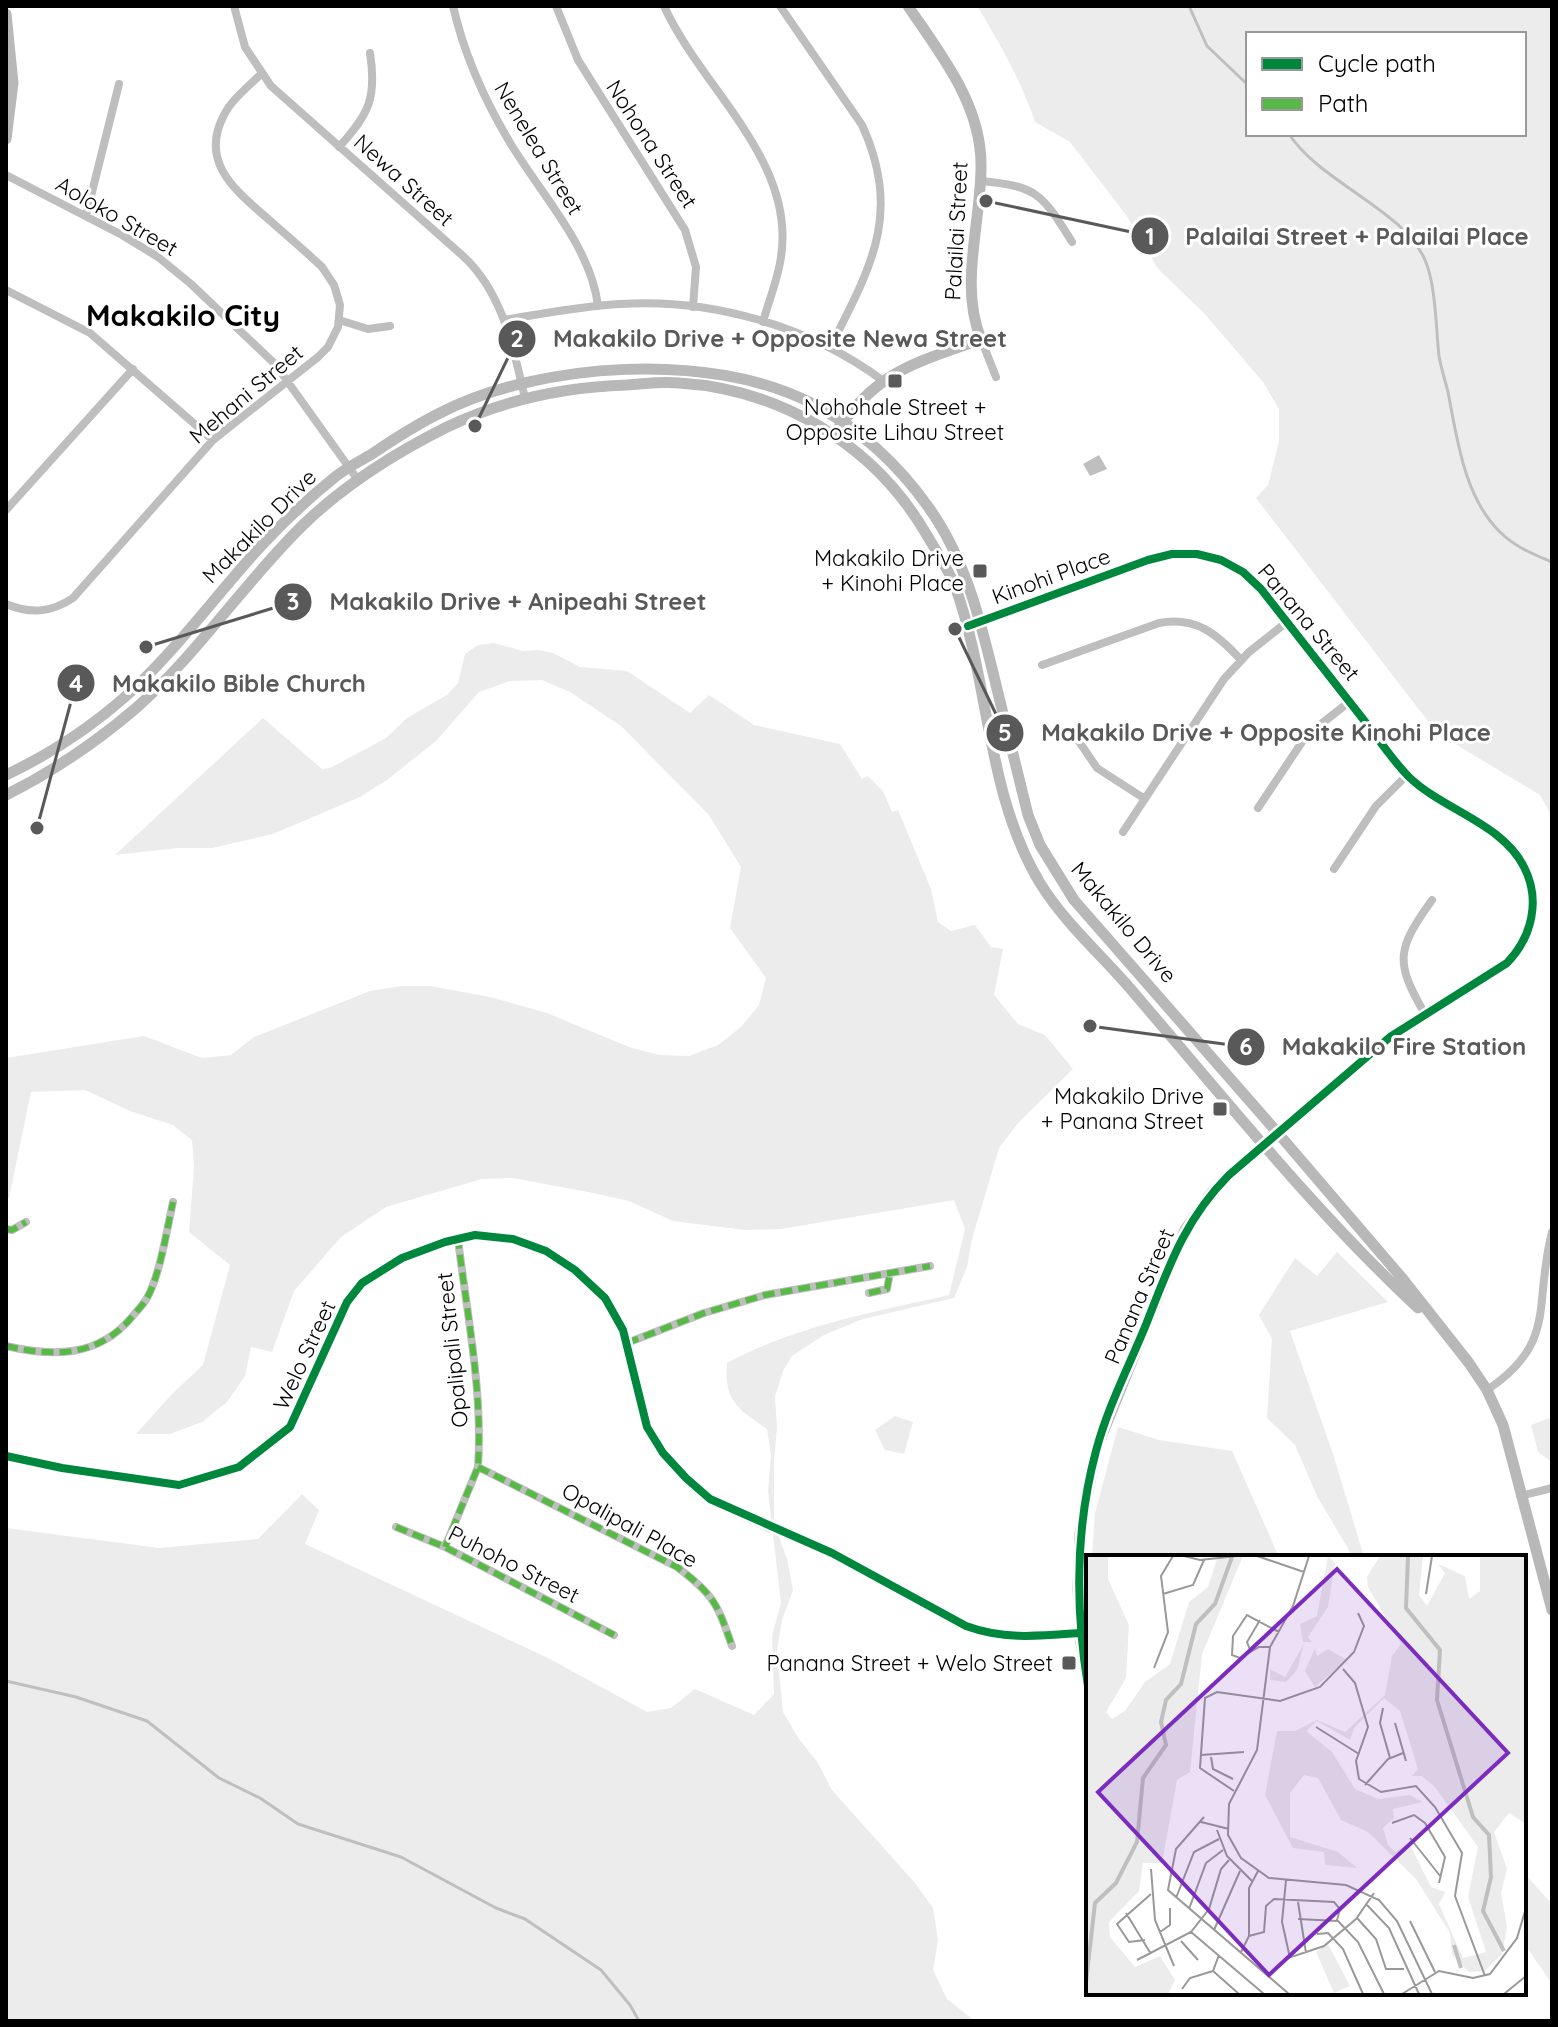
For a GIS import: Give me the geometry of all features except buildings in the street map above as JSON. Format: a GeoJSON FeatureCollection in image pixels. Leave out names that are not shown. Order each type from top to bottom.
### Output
{"type":"FeatureCollection","features":[{"type":"Feature","properties":{"kind":"main road","name":"Palailai Street"},"geometry":{"type":"LineString","coordinates":[[908,6],[964,93],[980,147],[971,297],[974,322],[981,339]]}},
{"type":"Feature","properties":{"kind":"main road"},"geometry":{"type":"LineString","coordinates":[[6,14],[13,83],[12,112],[6,139]]}},
{"type":"Feature","properties":{"kind":"main road"},"geometry":{"type":"LineString","coordinates":[[834,434],[857,403],[882,380],[981,339]]}},
{"type":"Feature","properties":{"kind":"main road","name":"Makakilo Drive"},"geometry":{"type":"LineString","coordinates":[[6,795],[43,776],[137,707],[304,524],[358,480],[396,454],[544,379],[653,368],[713,373],[774,388],[811,403],[879,450],[930,509],[950,543],[981,621],[1028,815],[1040,845],[1074,900],[1277,1132],[1450,1337],[1487,1390],[1503,1425],[1552,1610]]}},
{"type":"Feature","properties":{"kind":"main road","name":"Makakilo Drive"},"geometry":{"type":"LineString","coordinates":[[6,775],[83,731],[127,695],[295,511],[350,468],[442,412],[523,392],[677,382],[768,401],[834,434],[894,488],[916,517],[953,581],[968,626],[1010,821],[1024,853],[1059,911],[1132,990],[1263,1145],[1393,1285],[1450,1337]]}},
{"type":"Feature","properties":{"kind":"main road"},"geometry":{"type":"LineString","coordinates":[[1132,990],[1145,979]]}},
{"type":"Feature","properties":{"kind":"main road","name":"Panana Street"},"geometry":{"type":"LineString","coordinates":[[1086,1673],[1078,1589],[1080,1534],[1096,1450],[1185,1230],[1212,1192],[1277,1132]]}},
{"type":"Feature","properties":{"kind":"main road","name":"Welo Street"},"geometry":{"type":"LineString","coordinates":[[6,1456],[62,1468],[179,1485],[239,1467],[290,1427],[347,1302],[362,1283],[402,1258],[475,1235],[513,1239],[546,1251],[575,1270],[605,1298],[623,1330],[647,1427],[663,1453],[710,1499],[770,1527]]}},
{"type":"Feature","properties":{"kind":"street","name":"Newa Street"},"geometry":{"type":"LineString","coordinates":[[234,6],[245,47],[261,74],[474,266],[492,290],[504,320],[523,392]]}},
{"type":"Feature","properties":{"kind":"street","name":"Nenelea Street"},"geometry":{"type":"LineString","coordinates":[[453,6],[471,65],[488,104],[581,252],[594,283],[598,306]]}},
{"type":"Feature","properties":{"kind":"street","name":"Nohona Street"},"geometry":{"type":"LineString","coordinates":[[556,6],[578,60],[685,230],[696,267],[693,307]]}},
{"type":"Feature","properties":{"kind":"street"},"geometry":{"type":"LineString","coordinates":[[664,6],[761,158],[776,189],[782,223],[781,257],[763,322]]}},
{"type":"Feature","properties":{"kind":"street"},"geometry":{"type":"LineString","coordinates":[[780,6],[862,125],[880,180],[881,219],[873,257],[830,348]]}},
{"type":"Feature","properties":{"kind":"street"},"geometry":{"type":"LineString","coordinates":[[339,147],[361,122],[372,99],[374,82],[370,53]]}},
{"type":"Feature","properties":{"kind":"street"},"geometry":{"type":"LineString","coordinates":[[261,74],[223,116],[216,145],[220,166],[236,190],[327,272],[337,291],[339,320],[373,330],[390,326]]}},
{"type":"Feature","properties":{"kind":"street"},"geometry":{"type":"LineString","coordinates":[[86,216],[119,84]]}},
{"type":"Feature","properties":{"kind":"street","name":"Aoloko Street"},"geometry":{"type":"LineString","coordinates":[[6,175],[146,250],[180,275],[234,323],[288,380],[358,480]]}},
{"type":"Feature","properties":{"kind":"street"},"geometry":{"type":"LineString","coordinates":[[980,181],[1014,184],[1038,195],[1052,209],[1072,242]]}},
{"type":"Feature","properties":{"kind":"street"},"geometry":{"type":"LineString","coordinates":[[6,290],[90,333],[213,440]]}},
{"type":"Feature","properties":{"kind":"street"},"geometry":{"type":"LineString","coordinates":[[504,320],[622,304],[723,311],[763,322],[830,348],[882,380]]}},
{"type":"Feature","properties":{"kind":"street","name":"Mehani Street"},"geometry":{"type":"LineString","coordinates":[[6,604],[19,610],[40,611],[73,598],[213,440],[324,352],[339,320]]}},
{"type":"Feature","properties":{"kind":"street","name":"Palailai Street"},"geometry":{"type":"LineString","coordinates":[[981,339],[996,377]]}},
{"type":"Feature","properties":{"kind":"street"},"geometry":{"type":"LineString","coordinates":[[6,510],[133,369]]}},
{"type":"Feature","properties":{"kind":"street","name":"Panana Street"},"geometry":{"type":"LineString","coordinates":[[1148,560],[1185,553],[1221,560],[1253,580],[1407,775],[1506,844],[1524,866],[1532,894],[1528,931],[1514,956],[1494,973],[1390,1037],[1277,1132]]}},
{"type":"Feature","properties":{"kind":"street","name":"Kinohi Place"},"geometry":{"type":"LineString","coordinates":[[968,626],[1148,560]]}},
{"type":"Feature","properties":{"kind":"street"},"geometry":{"type":"LineString","coordinates":[[1042,665],[1159,623],[1174,621],[1189,622],[1211,631],[1241,660]]}},
{"type":"Feature","properties":{"kind":"street"},"geometry":{"type":"LineString","coordinates":[[1123,832],[1213,694],[1241,660],[1287,622]]}},
{"type":"Feature","properties":{"kind":"street"},"geometry":{"type":"LineString","coordinates":[[1258,808],[1306,736],[1349,702]]}},
{"type":"Feature","properties":{"kind":"street"},"geometry":{"type":"LineString","coordinates":[[1078,740],[1097,768],[1145,799]]}},
{"type":"Feature","properties":{"kind":"street"},"geometry":{"type":"LineString","coordinates":[[1334,869],[1376,806],[1407,775]]}},
{"type":"Feature","properties":{"kind":"street"},"geometry":{"type":"LineString","coordinates":[[1425,1014],[1406,979],[1403,958],[1410,931],[1432,900]]}},
{"type":"Feature","properties":{"kind":"street"},"geometry":{"type":"LineString","coordinates":[[6,1346],[30,1351],[76,1352],[117,1335],[147,1298],[173,1202]]}},
{"type":"Feature","properties":{"kind":"street"},"geometry":{"type":"LineString","coordinates":[[6,1229],[12,1230],[26,1222]]}},
{"type":"Feature","properties":{"kind":"street"},"geometry":{"type":"LineString","coordinates":[[1487,1390],[1515,1372],[1533,1352],[1542,1326],[1549,1288],[1552,1232]]}},
{"type":"Feature","properties":{"kind":"street","name":"Opalipali Street"},"geometry":{"type":"LineString","coordinates":[[445,1547],[478,1467],[480,1408],[458,1239]]}},
{"type":"Feature","properties":{"kind":"street"},"geometry":{"type":"LineString","coordinates":[[627,1343],[704,1313],[765,1295],[930,1266]]}},
{"type":"Feature","properties":{"kind":"street"},"geometry":{"type":"LineString","coordinates":[[869,1293],[887,1289],[890,1273]]}},
{"type":"Feature","properties":{"kind":"street","name":"Opalipali Place"},"geometry":{"type":"LineString","coordinates":[[478,1467],[677,1567],[700,1584],[717,1604],[732,1646]]}},
{"type":"Feature","properties":{"kind":"street"},"geometry":{"type":"LineString","coordinates":[[1520,1496],[1552,1488]]}},
{"type":"Feature","properties":{"kind":"street","name":"Puhoho Street"},"geometry":{"type":"LineString","coordinates":[[396,1527],[445,1547],[614,1635]]}},
{"type":"Feature","properties":{"kind":"street","name":"Welo Street"},"geometry":{"type":"LineString","coordinates":[[770,1527],[832,1553],[982,1632],[1017,1637],[1080,1633]]}},
{"type":"Feature","properties":{"kind":"shaded area"},"geometry":{"type":"Polygon","coordinates":[[[977,6],[1552,6],[1552,817],[1540,795],[1437,733],[1256,498],[1268,485],[1279,441],[1279,409],[1263,382],[1204,313],[1158,269],[1126,215],[1070,142],[1035,122],[1002,48],[977,6]]]}},
{"type":"Feature","properties":{"kind":"shaded area"},"geometry":{"type":"Polygon","coordinates":[[[1099,455],[1107,469],[1090,476],[1083,464],[1099,455]]]}},
{"type":"Feature","properties":{"kind":"shaded area"},"geometry":{"type":"Polygon","coordinates":[[[494,643],[523,651],[553,653],[580,667],[627,671],[690,713],[709,695],[754,725],[840,744],[862,779],[868,776],[883,791],[892,812],[898,810],[931,889],[938,922],[951,931],[975,925],[991,947],[1003,949],[994,995],[1018,1024],[1045,1035],[1073,1069],[1019,1122],[999,1148],[972,1239],[967,1267],[954,1298],[863,1319],[824,1335],[792,1356],[783,1371],[775,1397],[774,1523],[787,1559],[793,1590],[782,1620],[777,1650],[783,1712],[818,1763],[832,1790],[915,1883],[933,1908],[938,1940],[933,1970],[947,1999],[975,2021],[6,2021],[6,1528],[159,1548],[258,1539],[302,1494],[319,1510],[305,1544],[548,1658],[647,1712],[671,1708],[695,1689],[754,1715],[774,1694],[772,1636],[781,1603],[768,1491],[771,1455],[767,1429],[740,1409],[730,1395],[727,1363],[807,1330],[949,1295],[965,1229],[954,1200],[781,1229],[745,1230],[673,1221],[629,1201],[593,1193],[513,1178],[482,1179],[386,1207],[341,1237],[294,1291],[272,1352],[251,1347],[245,1376],[227,1402],[202,1422],[170,1434],[136,1434],[203,1365],[230,1265],[189,1232],[194,1167],[192,1140],[173,1125],[130,1111],[85,1090],[31,1092],[9,1198],[6,1197],[6,1058],[144,1036],[202,1058],[231,1055],[254,1037],[370,991],[401,986],[430,986],[490,997],[547,1013],[629,1047],[659,1055],[689,1056],[718,1045],[741,1027],[759,1005],[766,978],[730,928],[741,867],[709,815],[621,726],[570,692],[542,680],[510,681],[479,692],[436,741],[387,780],[360,797],[273,834],[212,848],[177,848],[115,855],[263,718],[322,769],[330,768],[386,738],[407,718],[447,695],[458,683],[465,654],[478,645],[494,643]]]}},
{"type":"Feature","properties":{"kind":"shaded area"},"geometry":{"type":"Polygon","coordinates":[[[1337,1252],[1388,1302],[1290,1331],[1334,1457],[1363,1555],[1352,1555],[1317,1496],[1295,1445],[1267,1418],[1272,1339],[1259,1315],[1295,1258],[1317,1276],[1337,1252]]]}},
{"type":"Feature","properties":{"kind":"shaded area"},"geometry":{"type":"Polygon","coordinates":[[[895,1416],[913,1422],[904,1454],[885,1450],[875,1430],[895,1416]]]}},
{"type":"Feature","properties":{"kind":"shaded area"},"geometry":{"type":"Polygon","coordinates":[[[1552,1417],[1552,1462],[1538,1452],[1531,1425],[1552,1417]]]}},
{"type":"Feature","properties":{"kind":"shaded area"},"geometry":{"type":"Polygon","coordinates":[[[1118,1427],[1159,1440],[1232,1451],[1278,1555],[1092,1555],[1095,1513],[1118,1427]]]}},
{"type":"Feature","properties":{"kind":"shaded area"},"geometry":{"type":"Polygon","coordinates":[[[1526,1875],[1552,1904],[1552,1984],[1526,1946],[1526,1875]]]}},
{"type":"Feature","properties":{"kind":"waterway"},"geometry":{"type":"LineString","coordinates":[[1189,6],[1207,46],[1246,83]]}},
{"type":"Feature","properties":{"kind":"waterway"},"geometry":{"type":"LineString","coordinates":[[1291,136],[1321,167],[1381,211],[1414,242],[1429,270],[1440,360],[1470,484],[1478,502],[1500,532],[1518,546],[1552,562]]}},
{"type":"Feature","properties":{"kind":"waterway"},"geometry":{"type":"LineString","coordinates":[[6,1681],[76,1697],[147,1721],[219,1778],[260,1798],[298,1824],[401,1857],[496,1908],[525,1919],[601,1970],[639,2021]]}},
{"type":"Feature","properties":{"kind":"marked path"},"geometry":{"type":"LineString","coordinates":[[6,1346],[41,1352],[74,1351],[89,1347],[118,1331],[141,1306],[152,1288],[173,1202]]}},
{"type":"Feature","properties":{"kind":"marked path"},"geometry":{"type":"LineString","coordinates":[[6,1229],[12,1230],[26,1222]]}},
{"type":"Feature","properties":{"kind":"marked path"},"geometry":{"type":"LineString","coordinates":[[445,1547],[478,1467],[476,1382],[458,1239]]}},
{"type":"Feature","properties":{"kind":"marked path"},"geometry":{"type":"LineString","coordinates":[[627,1343],[704,1313],[765,1295],[930,1266]]}},
{"type":"Feature","properties":{"kind":"marked path"},"geometry":{"type":"LineString","coordinates":[[869,1293],[887,1289],[890,1273]]}},
{"type":"Feature","properties":{"kind":"marked path"},"geometry":{"type":"LineString","coordinates":[[478,1467],[677,1567],[713,1601],[732,1646]]}},
{"type":"Feature","properties":{"kind":"marked path"},"geometry":{"type":"LineString","coordinates":[[396,1527],[445,1547],[614,1635]]}},
{"type":"Feature","properties":{"kind":"cycle path"},"geometry":{"type":"LineString","coordinates":[[968,626],[1148,560],[1172,554],[1197,554],[1221,560],[1243,572],[1261,589],[1409,777],[1502,839],[1524,867],[1532,892],[1528,930],[1507,963],[1390,1037],[1229,1175],[1213,1192],[1189,1228],[1170,1265],[1112,1404],[1089,1480],[1079,1568],[1086,1671]]}},
{"type":"Feature","properties":{"kind":"cycle path"},"geometry":{"type":"LineString","coordinates":[[6,1456],[62,1468],[179,1485],[239,1467],[290,1427],[347,1302],[362,1283],[402,1258],[445,1242],[475,1235],[513,1239],[546,1251],[575,1270],[605,1298],[623,1330],[647,1427],[663,1453],[710,1499],[832,1553],[966,1626],[1008,1635],[1080,1633]]}},
{"type":"Feature","properties":{"kind":"place","name":"Palailai Street + Palailai Place"},"geometry":{"type":"Point","coordinates":[986,201]}},
{"type":"Feature","properties":{"kind":"place","name":"Nohohale Street + Opposite Lihau Street"},"geometry":{"type":"Point","coordinates":[895,381]}},
{"type":"Feature","properties":{"kind":"place","name":"Makakilo Drive + Opposite Newa Street"},"geometry":{"type":"Point","coordinates":[475,426]}},
{"type":"Feature","properties":{"kind":"place","name":"Makakilo Drive + Kinohi Place"},"geometry":{"type":"Point","coordinates":[980,571]}},
{"type":"Feature","properties":{"kind":"place","name":"Makakilo Drive + Opposite Kinohi Place"},"geometry":{"type":"Point","coordinates":[955,629]}},
{"type":"Feature","properties":{"kind":"place","name":"Makakilo Drive + Anipeahi Street"},"geometry":{"type":"Point","coordinates":[146,647]}},
{"type":"Feature","properties":{"kind":"place","name":"Makakilo Bible Church"},"geometry":{"type":"Point","coordinates":[37,828]}},
{"type":"Feature","properties":{"kind":"place","name":"Makakilo Fire Station"},"geometry":{"type":"Point","coordinates":[1090,1026]}},
{"type":"Feature","properties":{"kind":"place","name":"Makakilo Drive + Panana Street"},"geometry":{"type":"Point","coordinates":[1220,1109]}},
{"type":"Feature","properties":{"kind":"place","name":"Panana Street + Welo Street"},"geometry":{"type":"Point","coordinates":[1069,1663]}},
{"type":"Feature","properties":{"kind":"district","name":"Makakilo City"},"geometry":{"type":"Point","coordinates":[183,316]}}]}
